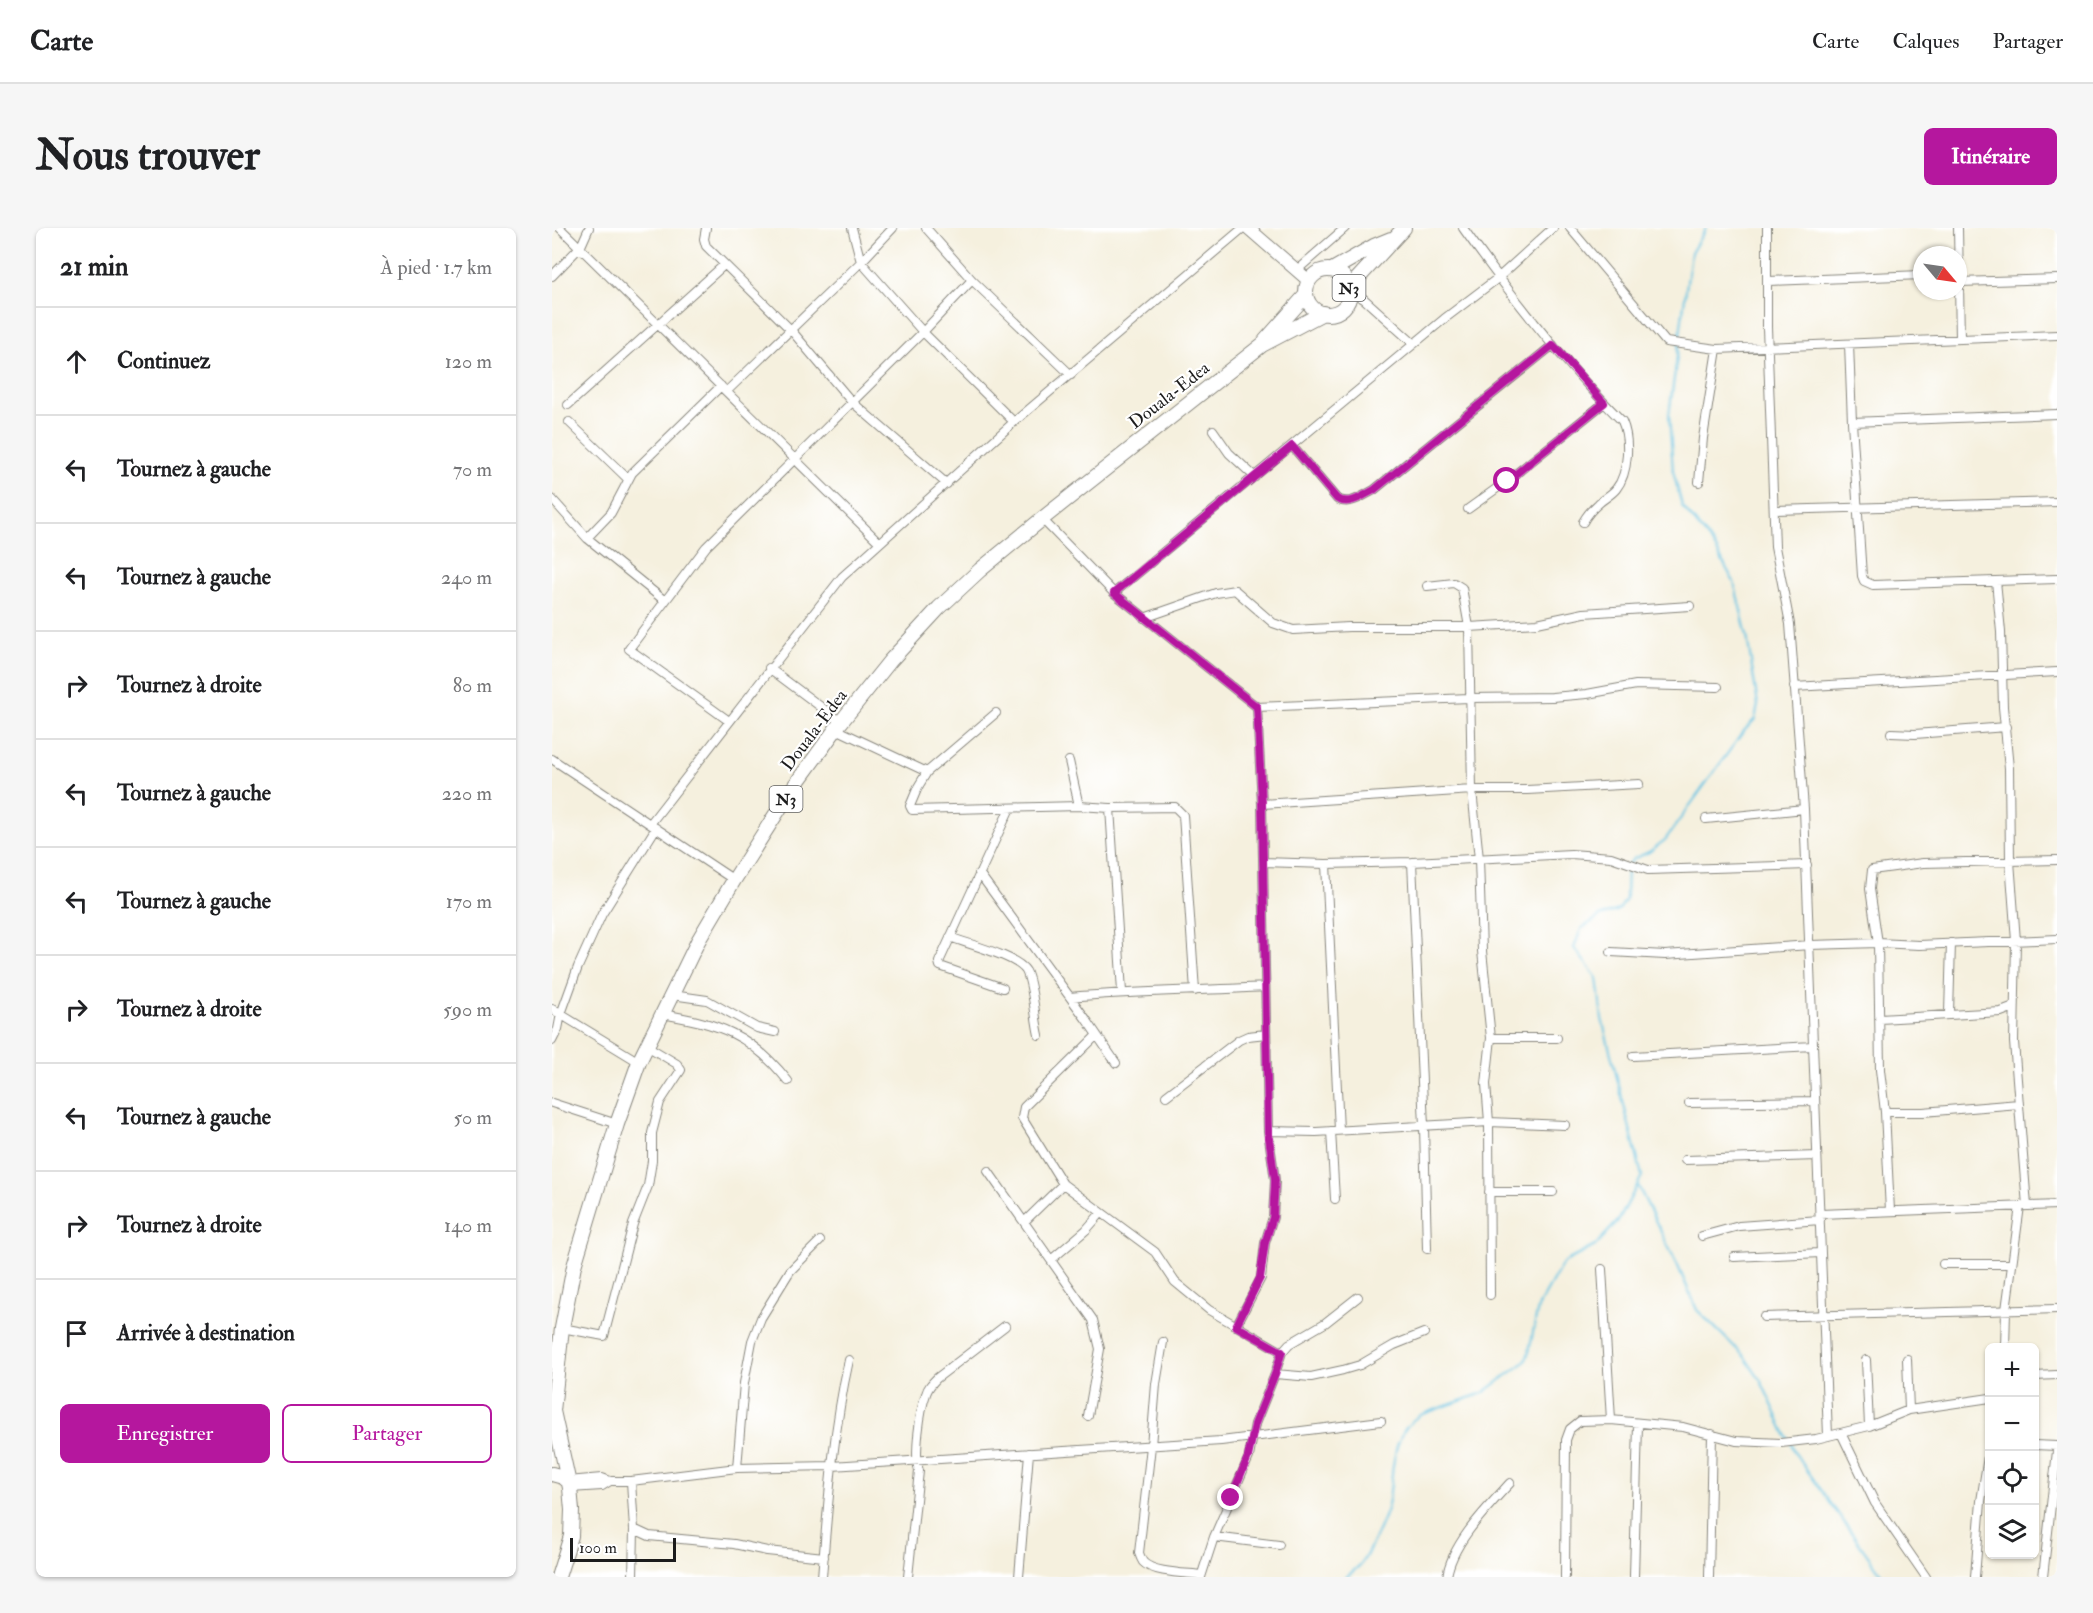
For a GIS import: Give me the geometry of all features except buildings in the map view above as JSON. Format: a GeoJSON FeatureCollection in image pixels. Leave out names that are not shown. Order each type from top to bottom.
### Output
{"type":"FeatureCollection","features":[{"type":"Feature","properties":{"kind":"highway","name":"N3"},"geometry":{"type":"LineString","coordinates":[[1332,270],[1343,276],[1349,290],[1347,302],[1333,313],[1323,313],[1309,303],[1307,288],[1318,272],[1332,270],[1398,233]]}},
{"type":"Feature","properties":{"kind":"highway","name":"N3"},"geometry":{"type":"LineString","coordinates":[[1349,290],[1398,233]]}},
{"type":"Feature","properties":{"kind":"highway","name":"Douala-Edea"},"geometry":{"type":"LineString","coordinates":[[1262,345],[1307,288]]}},
{"type":"Feature","properties":{"kind":"highway","name":"Douala-Edea"},"geometry":{"type":"LineString","coordinates":[[558,1569],[571,1536],[572,1510],[569,1485],[552,1412],[554,1376],[574,1266],[617,1124],[639,1062],[698,941],[734,880],[790,792],[839,726],[890,661],[939,608],[980,570],[1042,519],[1262,345],[1323,313]]}},
{"type":"Feature","properties":{"kind":"highway"},"geometry":{"type":"LineString","coordinates":[[552,1474],[563,1477],[569,1485]]}},
{"type":"Feature","properties":{"kind":"main road"},"geometry":{"type":"LineString","coordinates":[[1248,228],[1297,270],[1307,288]]}},
{"type":"Feature","properties":{"kind":"street"},"geometry":{"type":"LineString","coordinates":[[560,228],[581,246],[879,542]]}},
{"type":"Feature","properties":{"kind":"street"},"geometry":{"type":"LineString","coordinates":[[552,276],[581,246],[589,228]]}},
{"type":"Feature","properties":{"kind":"street"},"geometry":{"type":"LineString","coordinates":[[706,228],[704,239],[706,246],[791,330],[851,401],[947,484]]}},
{"type":"Feature","properties":{"kind":"street"},"geometry":{"type":"LineString","coordinates":[[852,228],[861,262],[923,332],[1014,422]]}},
{"type":"Feature","properties":{"kind":"street"},"geometry":{"type":"LineString","coordinates":[[587,538],[611,513],[632,473],[791,330],[893,228]]}},
{"type":"Feature","properties":{"kind":"street"},"geometry":{"type":"LineString","coordinates":[[926,228],[972,280],[1071,375]]}},
{"type":"Feature","properties":{"kind":"street"},"geometry":{"type":"LineString","coordinates":[[552,1041],[578,967],[602,914],[653,826],[769,668],[842,577],[1014,422],[1243,228]]}},
{"type":"Feature","properties":{"kind":"street"},"geometry":{"type":"LineString","coordinates":[[1297,270],[1345,228]]}},
{"type":"Feature","properties":{"kind":"street"},"geometry":{"type":"LineString","coordinates":[[1463,228],[1498,278],[1625,428],[1625,469],[1622,479],[1615,491],[1598,504],[1583,522]]}},
{"type":"Feature","properties":{"kind":"street"},"geometry":{"type":"LineString","coordinates":[[1114,593],[1414,344],[1498,278],[1553,228]]}},
{"type":"Feature","properties":{"kind":"street"},"geometry":{"type":"LineString","coordinates":[[1570,228],[1666,342],[1717,349],[2057,335]]}},
{"type":"Feature","properties":{"kind":"street"},"geometry":{"type":"LineString","coordinates":[[1767,228],[1768,348],[1775,547],[1790,624],[1804,809],[1828,1436]]}},
{"type":"Feature","properties":{"kind":"street"},"geometry":{"type":"LineString","coordinates":[[1958,228],[1958,246]]}},
{"type":"Feature","properties":{"kind":"street"},"geometry":{"type":"LineString","coordinates":[[568,405],[724,265]]}},
{"type":"Feature","properties":{"kind":"street"},"geometry":{"type":"LineString","coordinates":[[1768,281],[1913,275]]}},
{"type":"Feature","properties":{"kind":"street"},"geometry":{"type":"LineString","coordinates":[[1967,276],[2057,279]]}},
{"type":"Feature","properties":{"kind":"street"},"geometry":{"type":"LineString","coordinates":[[729,721],[629,648],[706,547],[923,332],[972,280]]}},
{"type":"Feature","properties":{"kind":"street"},"geometry":{"type":"LineString","coordinates":[[1349,290],[1364,299],[1414,344]]}},
{"type":"Feature","properties":{"kind":"street"},"geometry":{"type":"LineString","coordinates":[[1959,300],[1960,339]]}},
{"type":"Feature","properties":{"kind":"street"},"geometry":{"type":"LineString","coordinates":[[1849,344],[1862,576],[1868,583],[1873,585],[2057,579]]}},
{"type":"Feature","properties":{"kind":"street"},"geometry":{"type":"LineString","coordinates":[[1292,446],[1337,499],[1347,502],[1355,500],[1374,490],[1553,345]]}},
{"type":"Feature","properties":{"kind":"street"},"geometry":{"type":"LineString","coordinates":[[1699,482],[1703,438],[1717,349]]}},
{"type":"Feature","properties":{"kind":"street"},"geometry":{"type":"LineString","coordinates":[[1468,509],[1507,481],[1604,403]]}},
{"type":"Feature","properties":{"kind":"street"},"geometry":{"type":"LineString","coordinates":[[1852,422],[2057,414]]}},
{"type":"Feature","properties":{"kind":"street"},"geometry":{"type":"LineString","coordinates":[[569,422],[628,479]]}},
{"type":"Feature","properties":{"kind":"street"},"geometry":{"type":"LineString","coordinates":[[1213,429],[1229,453],[1256,477]]}},
{"type":"Feature","properties":{"kind":"street"},"geometry":{"type":"LineString","coordinates":[[552,500],[587,538],[665,601]]}},
{"type":"Feature","properties":{"kind":"street"},"geometry":{"type":"LineString","coordinates":[[1775,510],[2057,502]]}},
{"type":"Feature","properties":{"kind":"street"},"geometry":{"type":"LineString","coordinates":[[1042,519],[1114,593],[1257,707],[1469,698],[1552,697],[1587,694],[1636,685],[1718,687]]}},
{"type":"Feature","properties":{"kind":"street"},"geometry":{"type":"LineString","coordinates":[[1996,581],[2009,768],[2010,861],[2016,941],[2014,1042],[2024,1206],[2012,1264],[2006,1310],[2005,1343]]}},
{"type":"Feature","properties":{"kind":"street"},"geometry":{"type":"LineString","coordinates":[[1427,586],[1454,583],[1462,588],[1469,627],[1472,790],[1479,859],[1482,951],[1491,1038],[1486,1084],[1489,1122],[1490,1295]]}},
{"type":"Feature","properties":{"kind":"street"},"geometry":{"type":"LineString","coordinates":[[1144,618],[1216,593],[1235,590],[1273,623],[1293,630],[1349,627],[1469,627],[1538,623],[1584,613],[1690,606]]}},
{"type":"Feature","properties":{"kind":"street"},"geometry":{"type":"LineString","coordinates":[[769,668],[839,726],[927,772]]}},
{"type":"Feature","properties":{"kind":"street"},"geometry":{"type":"LineString","coordinates":[[1794,687],[2057,672]]}},
{"type":"Feature","properties":{"kind":"street"},"geometry":{"type":"LineString","coordinates":[[1236,1326],[1260,1278],[1265,1243],[1273,1217],[1275,1180],[1268,1131],[1262,804],[1257,707]]}},
{"type":"Feature","properties":{"kind":"street"},"geometry":{"type":"LineString","coordinates":[[996,713],[927,772],[910,806],[914,811],[1079,806],[1175,807],[1183,815],[1195,992]]}},
{"type":"Feature","properties":{"kind":"street"},"geometry":{"type":"LineString","coordinates":[[1891,733],[1915,734],[2006,727]]}},
{"type":"Feature","properties":{"kind":"street"},"geometry":{"type":"LineString","coordinates":[[553,761],[734,880]]}},
{"type":"Feature","properties":{"kind":"street"},"geometry":{"type":"LineString","coordinates":[[1070,761],[1079,806]]}},
{"type":"Feature","properties":{"kind":"street"},"geometry":{"type":"LineString","coordinates":[[1262,804],[1472,790],[1527,790],[1639,784]]}},
{"type":"Feature","properties":{"kind":"street"},"geometry":{"type":"LineString","coordinates":[[1004,988],[939,964],[1010,808]]}},
{"type":"Feature","properties":{"kind":"street"},"geometry":{"type":"LineString","coordinates":[[1110,808],[1122,992]]}},
{"type":"Feature","properties":{"kind":"street"},"geometry":{"type":"LineString","coordinates":[[1706,819],[1804,809]]}},
{"type":"Feature","properties":{"kind":"street"},"geometry":{"type":"LineString","coordinates":[[1263,862],[1326,864],[1412,862],[1571,854],[1611,857],[1648,870],[1807,865]]}},
{"type":"Feature","properties":{"kind":"street"},"geometry":{"type":"LineString","coordinates":[[1890,1211],[1885,1112],[1880,1070],[1878,943],[1870,889],[1872,870],[1923,864],[2057,860]]}},
{"type":"Feature","properties":{"kind":"street"},"geometry":{"type":"LineString","coordinates":[[1412,862],[1427,1249]]}},
{"type":"Feature","properties":{"kind":"street"},"geometry":{"type":"LineString","coordinates":[[1326,864],[1335,1131],[1335,1199]]}},
{"type":"Feature","properties":{"kind":"street"},"geometry":{"type":"LineString","coordinates":[[979,873],[1116,1064]]}},
{"type":"Feature","properties":{"kind":"street"},"geometry":{"type":"LineString","coordinates":[[950,937],[1012,960],[1024,969],[1029,979],[1039,1035]]}},
{"type":"Feature","properties":{"kind":"street"},"geometry":{"type":"LineString","coordinates":[[1611,952],[1665,954],[1810,945],[1878,943],[1919,945],[2057,939]]}},
{"type":"Feature","properties":{"kind":"street"},"geometry":{"type":"LineString","coordinates":[[1948,1013],[1951,943]]}},
{"type":"Feature","properties":{"kind":"street"},"geometry":{"type":"LineString","coordinates":[[1070,997],[1122,992],[1195,992],[1265,987]]}},
{"type":"Feature","properties":{"kind":"street"},"geometry":{"type":"LineString","coordinates":[[672,995],[707,1000],[757,1028],[775,1032]]}},
{"type":"Feature","properties":{"kind":"street"},"geometry":{"type":"LineString","coordinates":[[1880,1018],[2001,1012],[2014,1007]]}},
{"type":"Feature","properties":{"kind":"street"},"geometry":{"type":"LineString","coordinates":[[552,1009],[639,1062]]}},
{"type":"Feature","properties":{"kind":"street"},"geometry":{"type":"LineString","coordinates":[[662,1014],[703,1021],[727,1029],[771,1060],[788,1081]]}},
{"type":"Feature","properties":{"kind":"street"},"geometry":{"type":"LineString","coordinates":[[1166,1096],[1239,1040],[1248,1036],[1266,1034]]}},
{"type":"Feature","properties":{"kind":"street"},"geometry":{"type":"LineString","coordinates":[[1097,1035],[1022,1109],[1022,1118],[1063,1184],[1155,1252],[1175,1282],[1209,1310],[1282,1352]]}},
{"type":"Feature","properties":{"kind":"street"},"geometry":{"type":"LineString","coordinates":[[1491,1038],[1557,1038]]}},
{"type":"Feature","properties":{"kind":"street"},"geometry":{"type":"LineString","coordinates":[[562,1328],[604,1336],[633,1224],[648,1186],[652,1161],[652,1133],[660,1102],[681,1070],[677,1064],[647,1046]]}},
{"type":"Feature","properties":{"kind":"street"},"geometry":{"type":"LineString","coordinates":[[1633,1056],[1813,1046]]}},
{"type":"Feature","properties":{"kind":"street"},"geometry":{"type":"LineString","coordinates":[[1689,1103],[1815,1101]]}},
{"type":"Feature","properties":{"kind":"street"},"geometry":{"type":"LineString","coordinates":[[552,1103],[617,1124]]}},
{"type":"Feature","properties":{"kind":"street"},"geometry":{"type":"LineString","coordinates":[[1885,1112],[1932,1112],[2019,1104]]}},
{"type":"Feature","properties":{"kind":"street"},"geometry":{"type":"LineString","coordinates":[[1268,1131],[1335,1131],[1489,1122],[1565,1125]]}},
{"type":"Feature","properties":{"kind":"street"},"geometry":{"type":"LineString","coordinates":[[1685,1160],[1818,1156]]}},
{"type":"Feature","properties":{"kind":"street"},"geometry":{"type":"LineString","coordinates":[[988,1171],[1093,1320],[1100,1349],[1088,1416]]}},
{"type":"Feature","properties":{"kind":"street"},"geometry":{"type":"LineString","coordinates":[[1024,1222],[1063,1184]]}},
{"type":"Feature","properties":{"kind":"street"},"geometry":{"type":"LineString","coordinates":[[1489,1192],[1553,1192]]}},
{"type":"Feature","properties":{"kind":"street"},"geometry":{"type":"LineString","coordinates":[[1702,1236],[1739,1226],[1820,1217],[1890,1211],[2057,1205]]}},
{"type":"Feature","properties":{"kind":"street"},"geometry":{"type":"LineString","coordinates":[[1051,1260],[1086,1230],[1101,1213]]}},
{"type":"Feature","properties":{"kind":"street"},"geometry":{"type":"LineString","coordinates":[[737,1468],[744,1383],[752,1341],[758,1325],[790,1271],[820,1241]]}},
{"type":"Feature","properties":{"kind":"street"},"geometry":{"type":"LineString","coordinates":[[1734,1257],[1821,1253]]}},
{"type":"Feature","properties":{"kind":"street"},"geometry":{"type":"LineString","coordinates":[[1943,1264],[2012,1264]]}},
{"type":"Feature","properties":{"kind":"street"},"geometry":{"type":"LineString","coordinates":[[1602,1269],[1611,1420]]}},
{"type":"Feature","properties":{"kind":"street"},"geometry":{"type":"LineString","coordinates":[[1163,1342],[1156,1384],[1139,1553],[1143,1562],[1150,1567],[1201,1576],[1214,1537],[1242,1473],[1255,1424],[1282,1352],[1358,1297]]}},
{"type":"Feature","properties":{"kind":"street"},"geometry":{"type":"LineString","coordinates":[[1764,1317],[2057,1309]]}},
{"type":"Feature","properties":{"kind":"street"},"geometry":{"type":"LineString","coordinates":[[908,1577],[919,1471],[916,1460],[925,1396],[930,1385],[937,1378],[1005,1326]]}},
{"type":"Feature","properties":{"kind":"street"},"geometry":{"type":"LineString","coordinates":[[1275,1374],[1311,1377],[1343,1370],[1360,1365],[1394,1345],[1424,1333]]}},
{"type":"Feature","properties":{"kind":"street"},"geometry":{"type":"LineString","coordinates":[[1907,1359],[1909,1410]]}},
{"type":"Feature","properties":{"kind":"street"},"geometry":{"type":"LineString","coordinates":[[822,1577],[832,1466],[842,1391],[849,1360]]}},
{"type":"Feature","properties":{"kind":"street"},"geometry":{"type":"LineString","coordinates":[[1866,1360],[1869,1426]]}},
{"type":"Feature","properties":{"kind":"street"},"geometry":{"type":"LineString","coordinates":[[2039,1376],[2057,1376]]}},
{"type":"Feature","properties":{"kind":"street"},"geometry":{"type":"LineString","coordinates":[[1565,1577],[1566,1440],[1570,1429],[1580,1421],[1611,1420],[1683,1427],[1736,1441],[1781,1443],[1828,1436],[1869,1426],[1909,1410],[1985,1399]]}},
{"type":"Feature","properties":{"kind":"street"},"geometry":{"type":"LineString","coordinates":[[569,1485],[602,1478],[610,1481],[631,1480],[737,1468],[832,1466],[1151,1446],[1252,1438],[1381,1421]]}},
{"type":"Feature","properties":{"kind":"street"},"geometry":{"type":"LineString","coordinates":[[1634,1577],[1638,1424]]}},
{"type":"Feature","properties":{"kind":"street"},"geometry":{"type":"LineString","coordinates":[[1841,1433],[1875,1503],[1926,1577]]}},
{"type":"Feature","properties":{"kind":"street"},"geometry":{"type":"LineString","coordinates":[[1709,1577],[1712,1434]]}},
{"type":"Feature","properties":{"kind":"street"},"geometry":{"type":"LineString","coordinates":[[2039,1445],[2057,1446]]}},
{"type":"Feature","properties":{"kind":"street"},"geometry":{"type":"LineString","coordinates":[[1975,1577],[1988,1451]]}},
{"type":"Feature","properties":{"kind":"street"},"geometry":{"type":"LineString","coordinates":[[2043,1577],[2057,1451]]}},
{"type":"Feature","properties":{"kind":"street"},"geometry":{"type":"LineString","coordinates":[[1019,1577],[1029,1453]]}},
{"type":"Feature","properties":{"kind":"street"},"geometry":{"type":"LineString","coordinates":[[631,1480],[634,1529],[633,1577]]}},
{"type":"Feature","properties":{"kind":"street"},"geometry":{"type":"LineString","coordinates":[[1447,1577],[1449,1565],[1456,1550],[1487,1508],[1510,1483]]}},
{"type":"Feature","properties":{"kind":"street"},"geometry":{"type":"LineString","coordinates":[[634,1529],[649,1536],[734,1544],[767,1551],[824,1557]]}},
{"type":"Feature","properties":{"kind":"street"},"geometry":{"type":"LineString","coordinates":[[1214,1537],[1279,1545]]}},
{"type":"Feature","properties":{"kind":"waterway"},"geometry":{"type":"LineString","coordinates":[[1346,1577],[1363,1561],[1384,1517],[1398,1444],[1410,1423],[1420,1415],[1483,1393],[1525,1362],[1538,1307],[1563,1263],[1595,1246],[1619,1220],[1642,1176],[1602,1019],[1597,978],[1574,948],[1581,929],[1600,916],[1619,910],[1626,899],[1627,866],[1633,859],[1649,852],[1665,840],[1743,732],[1755,719],[1758,705],[1747,636],[1734,582],[1713,544],[1682,506],[1673,471],[1669,415],[1691,253],[1706,228]]}},
{"type":"Feature","properties":{"kind":"waterway"},"geometry":{"type":"LineString","coordinates":[[1638,1186],[1697,1310],[1744,1356],[1761,1381],[1788,1439]]}},
{"type":"Feature","properties":{"kind":"waterway"},"geometry":{"type":"LineString","coordinates":[[1791,1444],[1797,1456],[1883,1577]]}},
{"type":"Feature","properties":{"kind":"route"},"geometry":{"type":"LineString","coordinates":[[1231,1498],[1248,1457],[1260,1408],[1282,1352],[1236,1326],[1260,1278],[1265,1243],[1273,1217],[1275,1180],[1268,1131],[1262,804],[1257,707],[1114,593],[1292,446],[1337,499],[1343,502],[1355,500],[1374,490],[1553,345],[1604,403],[1507,481]]}}]}
